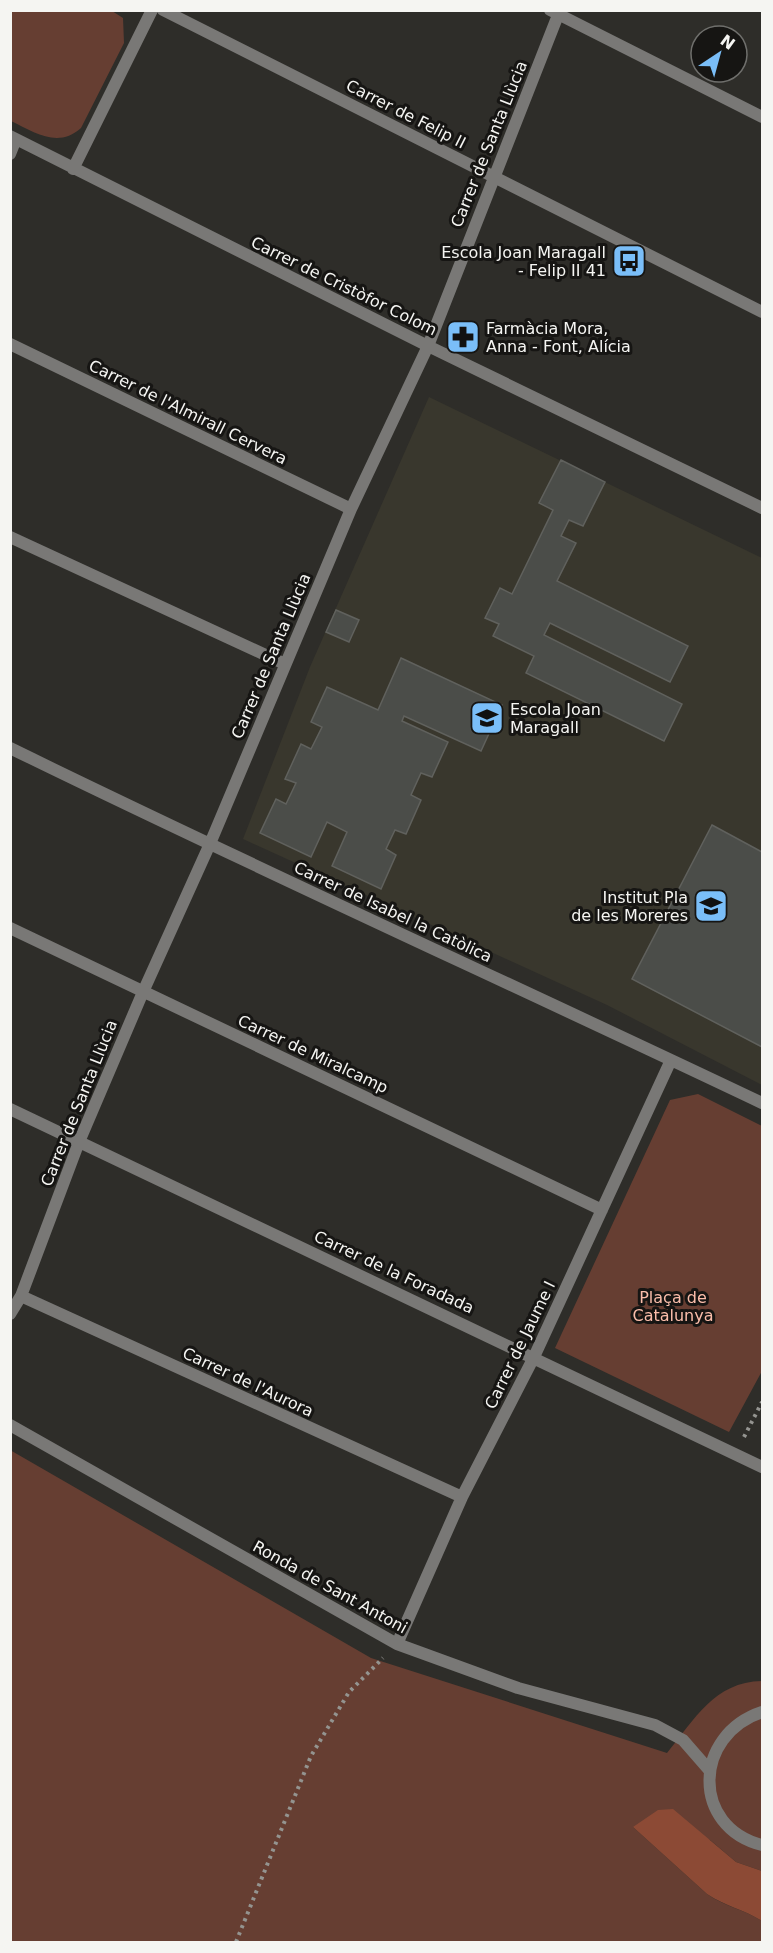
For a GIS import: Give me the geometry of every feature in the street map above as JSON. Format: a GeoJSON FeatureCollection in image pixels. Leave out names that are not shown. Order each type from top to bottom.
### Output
{"type":"FeatureCollection","features":[{"type":"Feature","properties":{"kind":"street"},"geometry":{"type":"LineString","coordinates":[[73,169],[152,10]]}},
{"type":"Feature","properties":{"kind":"street","name":"Carrer de Felip II"},"geometry":{"type":"LineString","coordinates":[[163,10],[762,312]]}},
{"type":"Feature","properties":{"kind":"street"},"geometry":{"type":"LineString","coordinates":[[556,12],[762,117]]}},
{"type":"Feature","properties":{"kind":"street","name":"Carrer de Santa Llùcia"},"geometry":{"type":"LineString","coordinates":[[10,1314],[21,1296],[79,1142],[142,992],[209,846],[351,509],[428,346],[556,12]]}},
{"type":"Feature","properties":{"kind":"street"},"geometry":{"type":"LineString","coordinates":[[10,154],[13,137]]}},
{"type":"Feature","properties":{"kind":"street","name":"Carrer de Cristòfor Colom"},"geometry":{"type":"LineString","coordinates":[[13,137],[428,346],[762,508]]}},
{"type":"Feature","properties":{"kind":"street","name":"Carrer de l'Almirall Cervera"},"geometry":{"type":"LineString","coordinates":[[10,344],[351,509]]}},
{"type":"Feature","properties":{"kind":"street"},"geometry":{"type":"LineString","coordinates":[[10,537],[285,664]]}},
{"type":"Feature","properties":{"kind":"street","name":"Carrer de Isabel la Catòlica"},"geometry":{"type":"LineString","coordinates":[[10,748],[209,846],[762,1103]]}},
{"type":"Feature","properties":{"kind":"street","name":"Carrer de Miralcamp"},"geometry":{"type":"LineString","coordinates":[[10,928],[602,1210]]}},
{"type":"Feature","properties":{"kind":"street","name":"Carrer de Jaume I"},"geometry":{"type":"LineString","coordinates":[[397,1644],[462,1497],[534,1357],[671,1060]]}},
{"type":"Feature","properties":{"kind":"street","name":"Carrer de la Foradada"},"geometry":{"type":"LineString","coordinates":[[10,1109],[762,1467]]}},
{"type":"Feature","properties":{"kind":"street","name":"Carrer de l'Aurora"},"geometry":{"type":"LineString","coordinates":[[21,1296],[462,1497]]}},
{"type":"Feature","properties":{"kind":"street","name":"Ronda de Sant Antoni"},"geometry":{"type":"LineString","coordinates":[[10,1425],[397,1644],[518,1688],[655,1725],[683,1740],[710,1771]]}},
{"type":"Feature","properties":{"kind":"street"},"geometry":{"type":"LineString","coordinates":[[762,1712],[746,1718],[728,1731],[716,1749],[710,1771],[711,1793],[718,1813],[732,1830],[750,1842],[762,1845]]}},
{"type":"Feature","properties":{"kind":"path"},"geometry":{"type":"LineString","coordinates":[[735,1454],[762,1402]]}},
{"type":"Feature","properties":{"kind":"path"},"geometry":{"type":"LineString","coordinates":[[236,1942],[311,1756],[350,1692],[397,1644]]}},
{"type":"Feature","properties":{"kind":"shaded area","name":"Escola Joan Maragall"},"geometry":{"type":"Polygon","coordinates":[[[429,397],[762,558],[762,1085],[607,1005],[243,839],[310,667],[429,397]]]}},
{"type":"Feature","properties":{"kind":"shaded area"},"geometry":{"type":"Polygon","coordinates":[[[673,1809],[736,1862],[762,1871],[762,1921],[707,1894],[633,1827],[658,1810],[673,1809]]]}},
{"type":"Feature","properties":{"kind":"green space"},"geometry":{"type":"Polygon","coordinates":[[[11,10],[112,11],[123,18],[124,43],[81,128],[72,134],[55,138],[37,134],[11,121],[11,10]]]}},
{"type":"Feature","properties":{"kind":"green space","name":"Plaça de Catalunya"},"geometry":{"type":"Polygon","coordinates":[[[698,1094],[762,1126],[762,1371],[729,1432],[555,1348],[670,1100],[698,1094]]]}},
{"type":"Feature","properties":{"kind":"green space"},"geometry":{"type":"Polygon","coordinates":[[[10,1450],[371,1658],[667,1753],[697,1716],[718,1695],[745,1683],[762,1681],[762,1871],[736,1862],[710,1840],[633,1827],[707,1894],[762,1921],[762,1942],[11,1942],[10,1450]]]}},
{"type":"Feature","properties":{"kind":"building"},"geometry":{"type":"Polygon","coordinates":[[[561,460],[605,482],[583,526],[569,520],[561,536],[576,543],[557,581],[688,646],[670,682],[550,623],[544,635],[682,704],[664,741],[526,673],[534,656],[493,636],[499,624],[485,618],[500,588],[512,594],[553,510],[539,503],[561,460]]]}},
{"type":"Feature","properties":{"kind":"building"},"geometry":{"type":"Polygon","coordinates":[[[336,610],[359,620],[349,642],[326,632],[336,610]]]}},
{"type":"Feature","properties":{"kind":"building"},"geometry":{"type":"Polygon","coordinates":[[[401,658],[502,705],[481,751],[404,716],[402,721],[448,742],[432,777],[421,773],[411,795],[421,800],[406,834],[395,830],[386,849],[396,855],[381,889],[332,866],[347,832],[327,822],[311,857],[260,833],[276,799],[286,804],[296,783],[285,779],[301,744],[311,749],[322,727],[311,722],[327,687],[378,710],[401,658]]]}},
{"type":"Feature","properties":{"kind":"building"},"geometry":{"type":"Polygon","coordinates":[[[712,825],[762,852],[762,1047],[632,979],[712,825]]]}},
{"type":"Feature","properties":{"kind":"place","name":"Escola Joan Maragall - Felip II 41"},"geometry":{"type":"Point","coordinates":[629,261]}},
{"type":"Feature","properties":{"kind":"place","name":"Farmàcia Mora, Anna - Font, Alícia"},"geometry":{"type":"Point","coordinates":[463,337]}},
{"type":"Feature","properties":{"kind":"place","name":"Escola Joan Maragall"},"geometry":{"type":"Point","coordinates":[487,718]}},
{"type":"Feature","properties":{"kind":"place","name":"Institut Pla de les Moreres"},"geometry":{"type":"Point","coordinates":[711,906]}}]}
